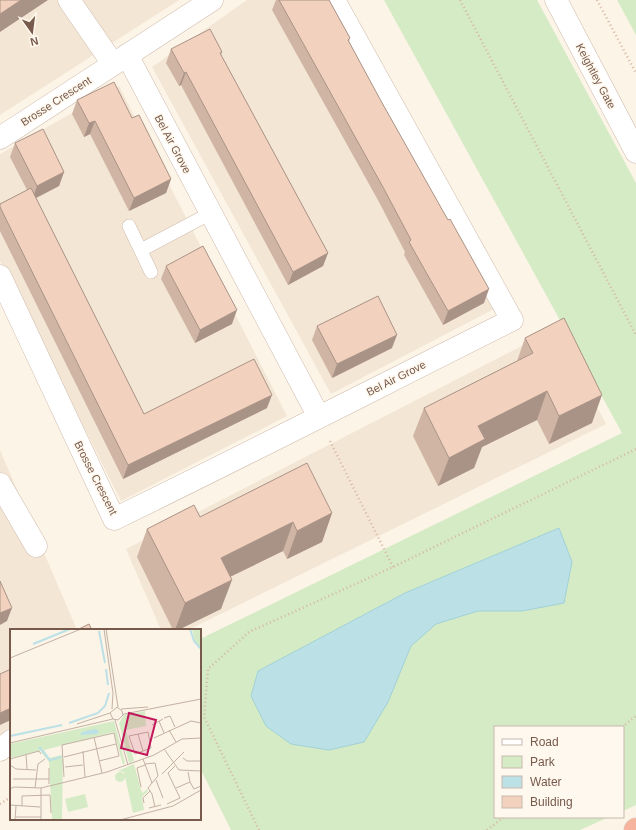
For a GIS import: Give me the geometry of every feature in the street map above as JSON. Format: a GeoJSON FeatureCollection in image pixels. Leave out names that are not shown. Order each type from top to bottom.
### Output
{"type":"FeatureCollection","features":[{"type":"Feature","properties":{"kind":"street","name":"Bel Air Grove"},"geometry":{"type":"LineString","coordinates":[[69,0],[120,60],[211,214],[319,417],[512,320],[334,0]]}},
{"type":"Feature","properties":{"kind":"street"},"geometry":{"type":"LineString","coordinates":[[120,60],[212,0]]}},
{"type":"Feature","properties":{"kind":"street","name":"Keightley Gate"},"geometry":{"type":"LineString","coordinates":[[556,0],[636,152]]}},
{"type":"Feature","properties":{"kind":"street","name":"Brosse Crescent"},"geometry":{"type":"LineString","coordinates":[[0,138],[120,60]]}},
{"type":"Feature","properties":{"kind":"street","name":"Brosse Crescent"},"geometry":{"type":"LineString","coordinates":[[0,276],[114,519],[237,460],[319,417]]}},
{"type":"Feature","properties":{"kind":"street"},"geometry":{"type":"LineString","coordinates":[[0,484],[3,486],[36,546]]}},
{"type":"Feature","properties":{"kind":"street"},"geometry":{"type":"LineString","coordinates":[[0,750],[10,742]]}},
{"type":"Feature","properties":{"kind":"lane"},"geometry":{"type":"LineString","coordinates":[[141,250],[211,214]]}},
{"type":"Feature","properties":{"kind":"lane"},"geometry":{"type":"LineString","coordinates":[[129,226],[151,272]]}},
{"type":"Feature","properties":{"kind":"path"},"geometry":{"type":"LineString","coordinates":[[460,0],[636,335]]}},
{"type":"Feature","properties":{"kind":"path"},"geometry":{"type":"LineString","coordinates":[[597,0],[636,73]]}},
{"type":"Feature","properties":{"kind":"path"},"geometry":{"type":"LineString","coordinates":[[319,417],[393,567]]}},
{"type":"Feature","properties":{"kind":"path"},"geometry":{"type":"LineString","coordinates":[[259,830],[204,717],[208,669],[249,632],[393,567],[636,449]]}},
{"type":"Feature","properties":{"kind":"path"},"geometry":{"type":"LineString","coordinates":[[623,726],[636,716]]}},
{"type":"Feature","properties":{"kind":"path"},"geometry":{"type":"LineString","coordinates":[[0,804],[10,798]]}},
{"type":"Feature","properties":{"kind":"path"},"geometry":{"type":"LineString","coordinates":[[487,830],[503,818]]}},
{"type":"Feature","properties":{"kind":"shaded area"},"geometry":{"type":"Polygon","coordinates":[[[0,0],[179,0],[0,115],[0,0]]]}},
{"type":"Feature","properties":{"kind":"shaded area"},"geometry":{"type":"Polygon","coordinates":[[[247,0],[325,0],[494,309],[331,394],[152,67],[247,0]]]}},
{"type":"Feature","properties":{"kind":"shaded area"},"geometry":{"type":"Polygon","coordinates":[[[119,86],[287,416],[121,501],[0,261],[0,154],[119,86]]]}},
{"type":"Feature","properties":{"kind":"shaded area"},"geometry":{"type":"Polygon","coordinates":[[[555,329],[606,424],[190,629],[161,629],[126,549],[555,329]]]}},
{"type":"Feature","properties":{"kind":"shaded area"},"geometry":{"type":"Polygon","coordinates":[[[0,450],[77,629],[10,629],[10,729],[0,736],[0,450]]]}},
{"type":"Feature","properties":{"kind":"green space"},"geometry":{"type":"Polygon","coordinates":[[[384,0],[537,0],[636,183],[636,805],[624,811],[624,726],[494,726],[494,818],[607,818],[580,830],[231,830],[201,770],[201,639],[622,433],[384,0]]]}},
{"type":"Feature","properties":{"kind":"green space"},"geometry":{"type":"Polygon","coordinates":[[[617,0],[636,0],[636,35],[617,0]]]}},
{"type":"Feature","properties":{"kind":"water"},"geometry":{"type":"Polygon","coordinates":[[[559,528],[572,562],[564,603],[522,611],[478,611],[436,624],[411,646],[388,702],[364,742],[329,750],[291,744],[266,726],[251,696],[258,671],[405,593],[559,528]]]}},
{"type":"Feature","properties":{"kind":"building"},"geometry":{"type":"Polygon","coordinates":[[[0,0],[21,0],[0,14],[0,0]]]}},
{"type":"Feature","properties":{"kind":"building"},"geometry":{"type":"Polygon","coordinates":[[[279,0],[329,0],[350,38],[348,40],[381,101],[489,289],[448,311],[409,242],[411,240],[384,189],[279,0]]]}},
{"type":"Feature","properties":{"kind":"building"},"geometry":{"type":"Polygon","coordinates":[[[210,29],[222,52],[220,53],[328,253],[293,272],[186,72],[184,73],[171,49],[210,29]]]}},
{"type":"Feature","properties":{"kind":"building"},"geometry":{"type":"Polygon","coordinates":[[[114,82],[132,118],[139,115],[171,179],[134,198],[95,121],[89,123],[77,100],[114,82]]]}},
{"type":"Feature","properties":{"kind":"building"},"geometry":{"type":"Polygon","coordinates":[[[43,129],[64,172],[37,186],[15,143],[43,129]]]}},
{"type":"Feature","properties":{"kind":"building"},"geometry":{"type":"Polygon","coordinates":[[[31,188],[144,414],[254,359],[272,395],[128,465],[0,207],[0,204],[31,188]]]}},
{"type":"Feature","properties":{"kind":"building"},"geometry":{"type":"Polygon","coordinates":[[[203,246],[237,310],[200,330],[166,266],[203,246]]]}},
{"type":"Feature","properties":{"kind":"building"},"geometry":{"type":"Polygon","coordinates":[[[378,296],[397,335],[337,364],[317,326],[378,296]]]}},
{"type":"Feature","properties":{"kind":"building"},"geometry":{"type":"Polygon","coordinates":[[[564,318],[602,395],[559,416],[547,391],[478,426],[485,439],[449,458],[424,408],[533,353],[525,338],[564,318]]]}},
{"type":"Feature","properties":{"kind":"building"},"geometry":{"type":"Polygon","coordinates":[[[307,463],[332,513],[297,531],[293,522],[221,558],[232,580],[185,603],[147,529],[194,505],[200,517],[307,463]]]}},
{"type":"Feature","properties":{"kind":"building"},"geometry":{"type":"Polygon","coordinates":[[[0,581],[12,608],[0,613],[0,581]]]}},
{"type":"Feature","properties":{"kind":"building"},"geometry":{"type":"Polygon","coordinates":[[[89,624],[92,629],[79,629],[89,624]]]}},
{"type":"Feature","properties":{"kind":"building"},"geometry":{"type":"Polygon","coordinates":[[[10,669],[10,708],[0,713],[0,674],[10,669]]]}}]}
